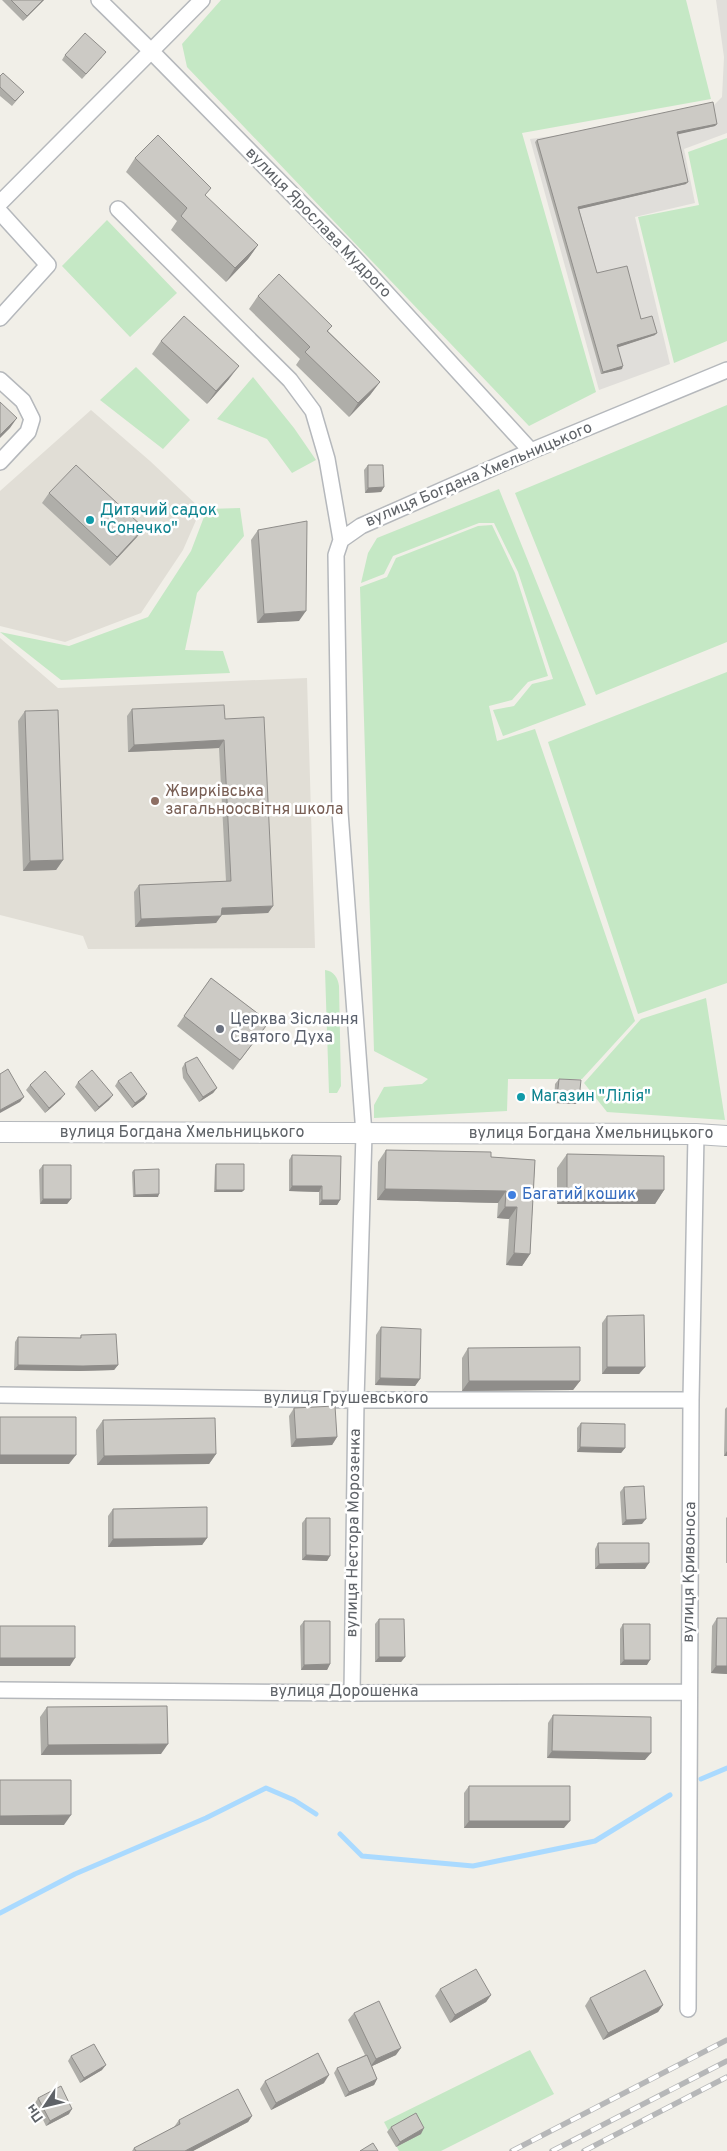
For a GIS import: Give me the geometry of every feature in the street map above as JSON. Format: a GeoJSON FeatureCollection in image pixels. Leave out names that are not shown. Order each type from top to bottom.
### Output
{"type":"FeatureCollection","features":[{"type":"Feature","properties":{"kind":"street","name":"вулиця Ярослава Мудрого"},"geometry":{"type":"LineString","coordinates":[[99,0],[347,250],[531,452]]}},
{"type":"Feature","properties":{"kind":"street"},"geometry":{"type":"LineString","coordinates":[[0,203],[202,0]]}},
{"type":"Feature","properties":{"kind":"street"},"geometry":{"type":"LineString","coordinates":[[118,209],[283,373],[313,411],[327,459],[341,540],[336,555],[335,576],[340,812],[364,1134]]}},
{"type":"Feature","properties":{"kind":"street"},"geometry":{"type":"LineString","coordinates":[[0,212],[48,265],[0,318]]}},
{"type":"Feature","properties":{"kind":"street","name":"вулиця Богдана Хмельницького"},"geometry":{"type":"LineString","coordinates":[[341,540],[360,526],[727,370]]}},
{"type":"Feature","properties":{"kind":"street"},"geometry":{"type":"LineString","coordinates":[[0,380],[22,401],[32,419],[28,432],[0,462]]}},
{"type":"Feature","properties":{"kind":"street","name":"вулиця Богдана Хмельницького"},"geometry":{"type":"LineString","coordinates":[[0,1132],[696,1134],[727,1136]]}},
{"type":"Feature","properties":{"kind":"street","name":"вулиця Нестора Морозенка"},"geometry":{"type":"LineString","coordinates":[[352,1693],[356,1400],[364,1134]]}},
{"type":"Feature","properties":{"kind":"street","name":"вулиця Кривоноса"},"geometry":{"type":"LineString","coordinates":[[688,2010],[688,1692],[696,1134]]}},
{"type":"Feature","properties":{"kind":"street","name":"вулиця Грушевського"},"geometry":{"type":"LineString","coordinates":[[0,1395],[356,1400],[691,1400]]}},
{"type":"Feature","properties":{"kind":"street","name":"вулиця Дорошенка"},"geometry":{"type":"LineString","coordinates":[[0,1690],[352,1693],[688,1692]]}},
{"type":"Feature","properties":{"kind":"shaded area"},"geometry":{"type":"Polygon","coordinates":[[[716,0],[727,0],[727,133],[684,149],[695,203],[635,217],[670,364],[599,390],[530,139],[582,132],[711,108],[722,97],[724,57],[716,0]]]}},
{"type":"Feature","properties":{"kind":"shaded area"},"geometry":{"type":"Polygon","coordinates":[[[91,410],[150,461],[201,509],[183,550],[141,613],[65,642],[0,626],[0,491],[91,410]]]}},
{"type":"Feature","properties":{"kind":"shaded area","name":"Жвирківська загальноосвітня школа"},"geometry":{"type":"Polygon","coordinates":[[[0,638],[58,688],[307,678],[315,948],[88,949],[83,936],[0,915],[0,638]]]}},
{"type":"Feature","properties":{"kind":"green space"},"geometry":{"type":"Polygon","coordinates":[[[221,0],[686,0],[711,99],[522,133],[596,392],[529,426],[187,67],[182,44],[221,0]]]}},
{"type":"Feature","properties":{"kind":"green space"},"geometry":{"type":"Polygon","coordinates":[[[727,138],[727,341],[674,363],[638,217],[699,205],[688,152],[727,138]]]}},
{"type":"Feature","properties":{"kind":"green space"},"geometry":{"type":"Polygon","coordinates":[[[107,220],[177,293],[130,337],[62,266],[107,220]]]}},
{"type":"Feature","properties":{"kind":"green space"},"geometry":{"type":"Polygon","coordinates":[[[136,367],[190,420],[163,449],[100,400],[136,367]]]}},
{"type":"Feature","properties":{"kind":"green space"},"geometry":{"type":"Polygon","coordinates":[[[253,377],[294,428],[316,460],[292,473],[267,439],[217,419],[253,377]]]}},
{"type":"Feature","properties":{"kind":"green space"},"geometry":{"type":"Polygon","coordinates":[[[727,405],[727,642],[596,695],[515,493],[727,405]]]}},
{"type":"Feature","properties":{"kind":"green space"},"geometry":{"type":"Polygon","coordinates":[[[499,489],[586,705],[503,736],[493,710],[514,706],[532,684],[553,679],[518,572],[494,523],[479,523],[393,556],[384,574],[361,583],[368,553],[377,538],[499,489]]]}},
{"type":"Feature","properties":{"kind":"green space"},"geometry":{"type":"Polygon","coordinates":[[[240,508],[244,536],[197,593],[185,650],[223,651],[230,673],[61,680],[0,632],[69,646],[148,617],[191,551],[207,509],[240,508]]]}},
{"type":"Feature","properties":{"kind":"green space"},"geometry":{"type":"Polygon","coordinates":[[[492,525],[515,573],[548,676],[528,682],[512,700],[489,706],[497,741],[535,729],[635,1021],[582,1079],[508,1079],[507,1111],[374,1118],[374,1105],[384,1087],[422,1084],[428,1079],[374,1051],[360,587],[387,577],[396,558],[478,526],[492,525]]]}},
{"type":"Feature","properties":{"kind":"green space"},"geometry":{"type":"Polygon","coordinates":[[[727,672],[727,983],[638,1014],[548,742],[727,672]]]}},
{"type":"Feature","properties":{"kind":"green space"},"geometry":{"type":"Polygon","coordinates":[[[325,970],[335,975],[339,986],[341,1086],[337,1093],[329,1093],[325,970]]]}},
{"type":"Feature","properties":{"kind":"green space"},"geometry":{"type":"Polygon","coordinates":[[[706,998],[725,1120],[607,1112],[584,1083],[641,1019],[706,998]]]}},
{"type":"Feature","properties":{"kind":"green space"},"geometry":{"type":"Polygon","coordinates":[[[530,2050],[554,2094],[441,2151],[399,2151],[384,2122],[530,2050]]]}},
{"type":"Feature","properties":{"kind":"building"},"geometry":{"type":"Polygon","coordinates":[[[11,0],[43,0],[27,16],[11,0]]]}},
{"type":"Feature","properties":{"kind":"building"},"geometry":{"type":"Polygon","coordinates":[[[85,33],[106,52],[86,74],[65,55],[85,33]]]}},
{"type":"Feature","properties":{"kind":"building"},"geometry":{"type":"Polygon","coordinates":[[[3,73],[24,92],[15,101],[0,87],[0,76],[3,73]]]}},
{"type":"Feature","properties":{"kind":"building"},"geometry":{"type":"Polygon","coordinates":[[[713,102],[717,124],[677,132],[688,182],[578,207],[597,273],[627,266],[641,319],[652,316],[657,333],[617,345],[623,366],[603,372],[537,140],[713,102]]]}},
{"type":"Feature","properties":{"kind":"building"},"geometry":{"type":"Polygon","coordinates":[[[158,135],[211,188],[205,195],[258,245],[235,268],[181,216],[187,208],[135,158],[158,135]]]}},
{"type":"Feature","properties":{"kind":"building"},"geometry":{"type":"Polygon","coordinates":[[[279,274],[332,326],[327,331],[380,382],[358,403],[305,352],[310,347],[258,296],[279,274]]]}},
{"type":"Feature","properties":{"kind":"building"},"geometry":{"type":"Polygon","coordinates":[[[184,316],[239,366],[216,391],[161,341],[184,316]]]}},
{"type":"Feature","properties":{"kind":"building"},"geometry":{"type":"Polygon","coordinates":[[[0,402],[17,418],[0,435],[0,402]]]}},
{"type":"Feature","properties":{"kind":"building","name":"Дитячий садок \"Сонечко\""},"geometry":{"type":"Polygon","coordinates":[[[76,465],[144,528],[117,557],[49,493],[76,465]]]}},
{"type":"Feature","properties":{"kind":"building"},"geometry":{"type":"Polygon","coordinates":[[[368,465],[383,465],[384,487],[368,488],[368,465]]]}},
{"type":"Feature","properties":{"kind":"building"},"geometry":{"type":"Polygon","coordinates":[[[307,521],[306,611],[264,614],[258,530],[307,521]]]}},
{"type":"Feature","properties":{"kind":"building"},"geometry":{"type":"Polygon","coordinates":[[[224,705],[225,719],[264,717],[273,906],[222,908],[221,916],[141,919],[139,885],[231,881],[224,740],[134,745],[132,709],[224,705]]]}},
{"type":"Feature","properties":{"kind":"building"},"geometry":{"type":"Polygon","coordinates":[[[58,710],[63,860],[30,861],[25,711],[58,710]]]}},
{"type":"Feature","properties":{"kind":"building","name":"Церква Зіслання Святого Духа"},"geometry":{"type":"Polygon","coordinates":[[[211,978],[269,1022],[240,1060],[184,1016],[211,978]]]}},
{"type":"Feature","properties":{"kind":"building"},"geometry":{"type":"Polygon","coordinates":[[[197,1057],[217,1088],[203,1097],[187,1073],[185,1063],[197,1057]]]}},
{"type":"Feature","properties":{"kind":"building"},"geometry":{"type":"Polygon","coordinates":[[[8,1069],[24,1097],[0,1110],[0,1074],[8,1069]]]}},
{"type":"Feature","properties":{"kind":"building"},"geometry":{"type":"Polygon","coordinates":[[[92,1070],[113,1095],[99,1107],[78,1082],[92,1070]]]}},
{"type":"Feature","properties":{"kind":"building"},"geometry":{"type":"Polygon","coordinates":[[[45,1071],[65,1094],[49,1108],[30,1085],[45,1071]]]}},
{"type":"Feature","properties":{"kind":"building"},"geometry":{"type":"Polygon","coordinates":[[[131,1072],[147,1094],[135,1103],[118,1081],[131,1072]]]}},
{"type":"Feature","properties":{"kind":"building"},"geometry":{"type":"Polygon","coordinates":[[[559,1079],[581,1080],[579,1099],[557,1098],[559,1079]]]}},
{"type":"Feature","properties":{"kind":"building"},"geometry":{"type":"Polygon","coordinates":[[[386,1150],[491,1152],[491,1157],[535,1160],[530,1254],[514,1253],[517,1207],[505,1207],[506,1191],[385,1189],[386,1150]]]}},
{"type":"Feature","properties":{"kind":"building"},"geometry":{"type":"Polygon","coordinates":[[[567,1154],[664,1156],[664,1190],[567,1190],[567,1154]]]}},
{"type":"Feature","properties":{"kind":"building"},"geometry":{"type":"Polygon","coordinates":[[[292,1155],[341,1156],[340,1200],[322,1200],[322,1186],[292,1186],[292,1155]]]}},
{"type":"Feature","properties":{"kind":"building"},"geometry":{"type":"Polygon","coordinates":[[[216,1164],[244,1164],[244,1190],[216,1190],[216,1164]]]}},
{"type":"Feature","properties":{"kind":"building"},"geometry":{"type":"Polygon","coordinates":[[[43,1165],[71,1165],[71,1199],[43,1199],[43,1165]]]}},
{"type":"Feature","properties":{"kind":"building"},"geometry":{"type":"Polygon","coordinates":[[[159,1169],[159,1194],[135,1195],[134,1170],[159,1169]]]}},
{"type":"Feature","properties":{"kind":"building"},"geometry":{"type":"Polygon","coordinates":[[[644,1315],[645,1367],[607,1367],[607,1316],[644,1315]]]}},
{"type":"Feature","properties":{"kind":"building"},"geometry":{"type":"Polygon","coordinates":[[[381,1327],[421,1329],[420,1379],[380,1378],[381,1327]]]}},
{"type":"Feature","properties":{"kind":"building"},"geometry":{"type":"Polygon","coordinates":[[[116,1334],[118,1365],[18,1365],[18,1337],[81,1338],[81,1335],[116,1334]]]}},
{"type":"Feature","properties":{"kind":"building"},"geometry":{"type":"Polygon","coordinates":[[[580,1347],[580,1381],[469,1381],[468,1348],[580,1347]]]}},
{"type":"Feature","properties":{"kind":"building"},"geometry":{"type":"Polygon","coordinates":[[[335,1406],[337,1437],[296,1439],[294,1408],[335,1406]]]}},
{"type":"Feature","properties":{"kind":"building"},"geometry":{"type":"Polygon","coordinates":[[[0,1417],[76,1417],[76,1455],[0,1455],[0,1417]]]}},
{"type":"Feature","properties":{"kind":"building"},"geometry":{"type":"Polygon","coordinates":[[[215,1418],[216,1454],[104,1456],[103,1420],[215,1418]]]}},
{"type":"Feature","properties":{"kind":"building"},"geometry":{"type":"Polygon","coordinates":[[[581,1423],[625,1424],[625,1448],[580,1447],[581,1423]]]}},
{"type":"Feature","properties":{"kind":"building"},"geometry":{"type":"Polygon","coordinates":[[[644,1486],[646,1519],[626,1520],[624,1487],[644,1486]]]}},
{"type":"Feature","properties":{"kind":"building"},"geometry":{"type":"Polygon","coordinates":[[[207,1507],[207,1538],[113,1539],[113,1509],[207,1507]]]}},
{"type":"Feature","properties":{"kind":"building"},"geometry":{"type":"Polygon","coordinates":[[[306,1518],[330,1518],[330,1556],[306,1555],[306,1518]]]}},
{"type":"Feature","properties":{"kind":"building"},"geometry":{"type":"Polygon","coordinates":[[[598,1543],[649,1543],[649,1563],[599,1564],[598,1543]]]}},
{"type":"Feature","properties":{"kind":"building"},"geometry":{"type":"Polygon","coordinates":[[[717,1618],[727,1618],[727,1666],[716,1666],[717,1618]]]}},
{"type":"Feature","properties":{"kind":"building"},"geometry":{"type":"Polygon","coordinates":[[[379,1619],[404,1619],[405,1657],[379,1657],[379,1619]]]}},
{"type":"Feature","properties":{"kind":"building"},"geometry":{"type":"Polygon","coordinates":[[[304,1621],[330,1621],[330,1664],[304,1665],[304,1621]]]}},
{"type":"Feature","properties":{"kind":"building"},"geometry":{"type":"Polygon","coordinates":[[[623,1624],[650,1624],[650,1660],[624,1660],[623,1624]]]}},
{"type":"Feature","properties":{"kind":"building"},"geometry":{"type":"Polygon","coordinates":[[[0,1626],[75,1626],[75,1658],[0,1658],[0,1626]]]}},
{"type":"Feature","properties":{"kind":"building"},"geometry":{"type":"Polygon","coordinates":[[[167,1706],[168,1744],[48,1745],[47,1707],[167,1706]]]}},
{"type":"Feature","properties":{"kind":"building"},"geometry":{"type":"Polygon","coordinates":[[[553,1715],[651,1717],[651,1753],[552,1751],[553,1715]]]}},
{"type":"Feature","properties":{"kind":"building"},"geometry":{"type":"Polygon","coordinates":[[[0,1780],[71,1780],[71,1815],[0,1816],[0,1780]]]}},
{"type":"Feature","properties":{"kind":"building"},"geometry":{"type":"Polygon","coordinates":[[[469,1786],[570,1786],[570,1821],[469,1821],[469,1786]]]}},
{"type":"Feature","properties":{"kind":"building"},"geometry":{"type":"Polygon","coordinates":[[[476,1969],[491,1995],[455,2015],[440,1989],[476,1969]]]}},
{"type":"Feature","properties":{"kind":"building"},"geometry":{"type":"Polygon","coordinates":[[[645,1970],[663,2005],[608,2033],[590,1998],[645,1970]]]}},
{"type":"Feature","properties":{"kind":"building"},"geometry":{"type":"Polygon","coordinates":[[[379,2001],[401,2048],[376,2059],[354,2013],[379,2001]]]}},
{"type":"Feature","properties":{"kind":"building"},"geometry":{"type":"Polygon","coordinates":[[[94,2044],[106,2065],[84,2078],[71,2056],[94,2044]]]}},
{"type":"Feature","properties":{"kind":"building"},"geometry":{"type":"Polygon","coordinates":[[[318,2053],[329,2075],[276,2103],[265,2081],[318,2053]]]}},
{"type":"Feature","properties":{"kind":"building"},"geometry":{"type":"Polygon","coordinates":[[[367,2055],[377,2079],[349,2092],[337,2068],[367,2055]]]}},
{"type":"Feature","properties":{"kind":"building"},"geometry":{"type":"Polygon","coordinates":[[[61,2086],[72,2109],[50,2121],[38,2098],[61,2086]]]}},
{"type":"Feature","properties":{"kind":"building"},"geometry":{"type":"Polygon","coordinates":[[[238,2089],[252,2116],[185,2151],[136,2151],[134,2148],[180,2124],[179,2120],[238,2089]]]}},
{"type":"Feature","properties":{"kind":"building"},"geometry":{"type":"Polygon","coordinates":[[[416,2113],[424,2128],[400,2142],[391,2127],[416,2113]]]}},
{"type":"Feature","properties":{"kind":"building"},"geometry":{"type":"Polygon","coordinates":[[[373,2143],[378,2151],[360,2151],[373,2143]]]}},
{"type":"Feature","properties":{"kind":"waterway"},"geometry":{"type":"LineString","coordinates":[[701,1779],[727,1768]]}},
{"type":"Feature","properties":{"kind":"waterway"},"geometry":{"type":"LineString","coordinates":[[0,1913],[75,1874],[206,1818],[266,1788],[294,1800],[316,1814]]}},
{"type":"Feature","properties":{"kind":"waterway"},"geometry":{"type":"LineString","coordinates":[[340,1834],[362,1856],[473,1866],[595,1841],[670,1795]]}},
{"type":"Feature","properties":{"kind":"railway"},"geometry":{"type":"LineString","coordinates":[[512,2151],[727,2040]]}},
{"type":"Feature","properties":{"kind":"railway"},"geometry":{"type":"LineString","coordinates":[[552,2151],[727,2061]]}},
{"type":"Feature","properties":{"kind":"railway"},"geometry":{"type":"LineString","coordinates":[[584,2151],[727,2077]]}},
{"type":"Feature","properties":{"kind":"place","name":"Дитячий садок \"Сонечко\""},"geometry":{"type":"Point","coordinates":[90,520]}},
{"type":"Feature","properties":{"kind":"place","name":"Жвирківська загальноосвітня школа"},"geometry":{"type":"Point","coordinates":[155,801]}},
{"type":"Feature","properties":{"kind":"place","name":"Церква Зіслання Святого Духа"},"geometry":{"type":"Point","coordinates":[220,1029]}},
{"type":"Feature","properties":{"kind":"place","name":"Магазин \"Лілія\""},"geometry":{"type":"Point","coordinates":[521,1097]}},
{"type":"Feature","properties":{"kind":"place","name":"Багатий кошик"},"geometry":{"type":"Point","coordinates":[512,1195]}}]}
